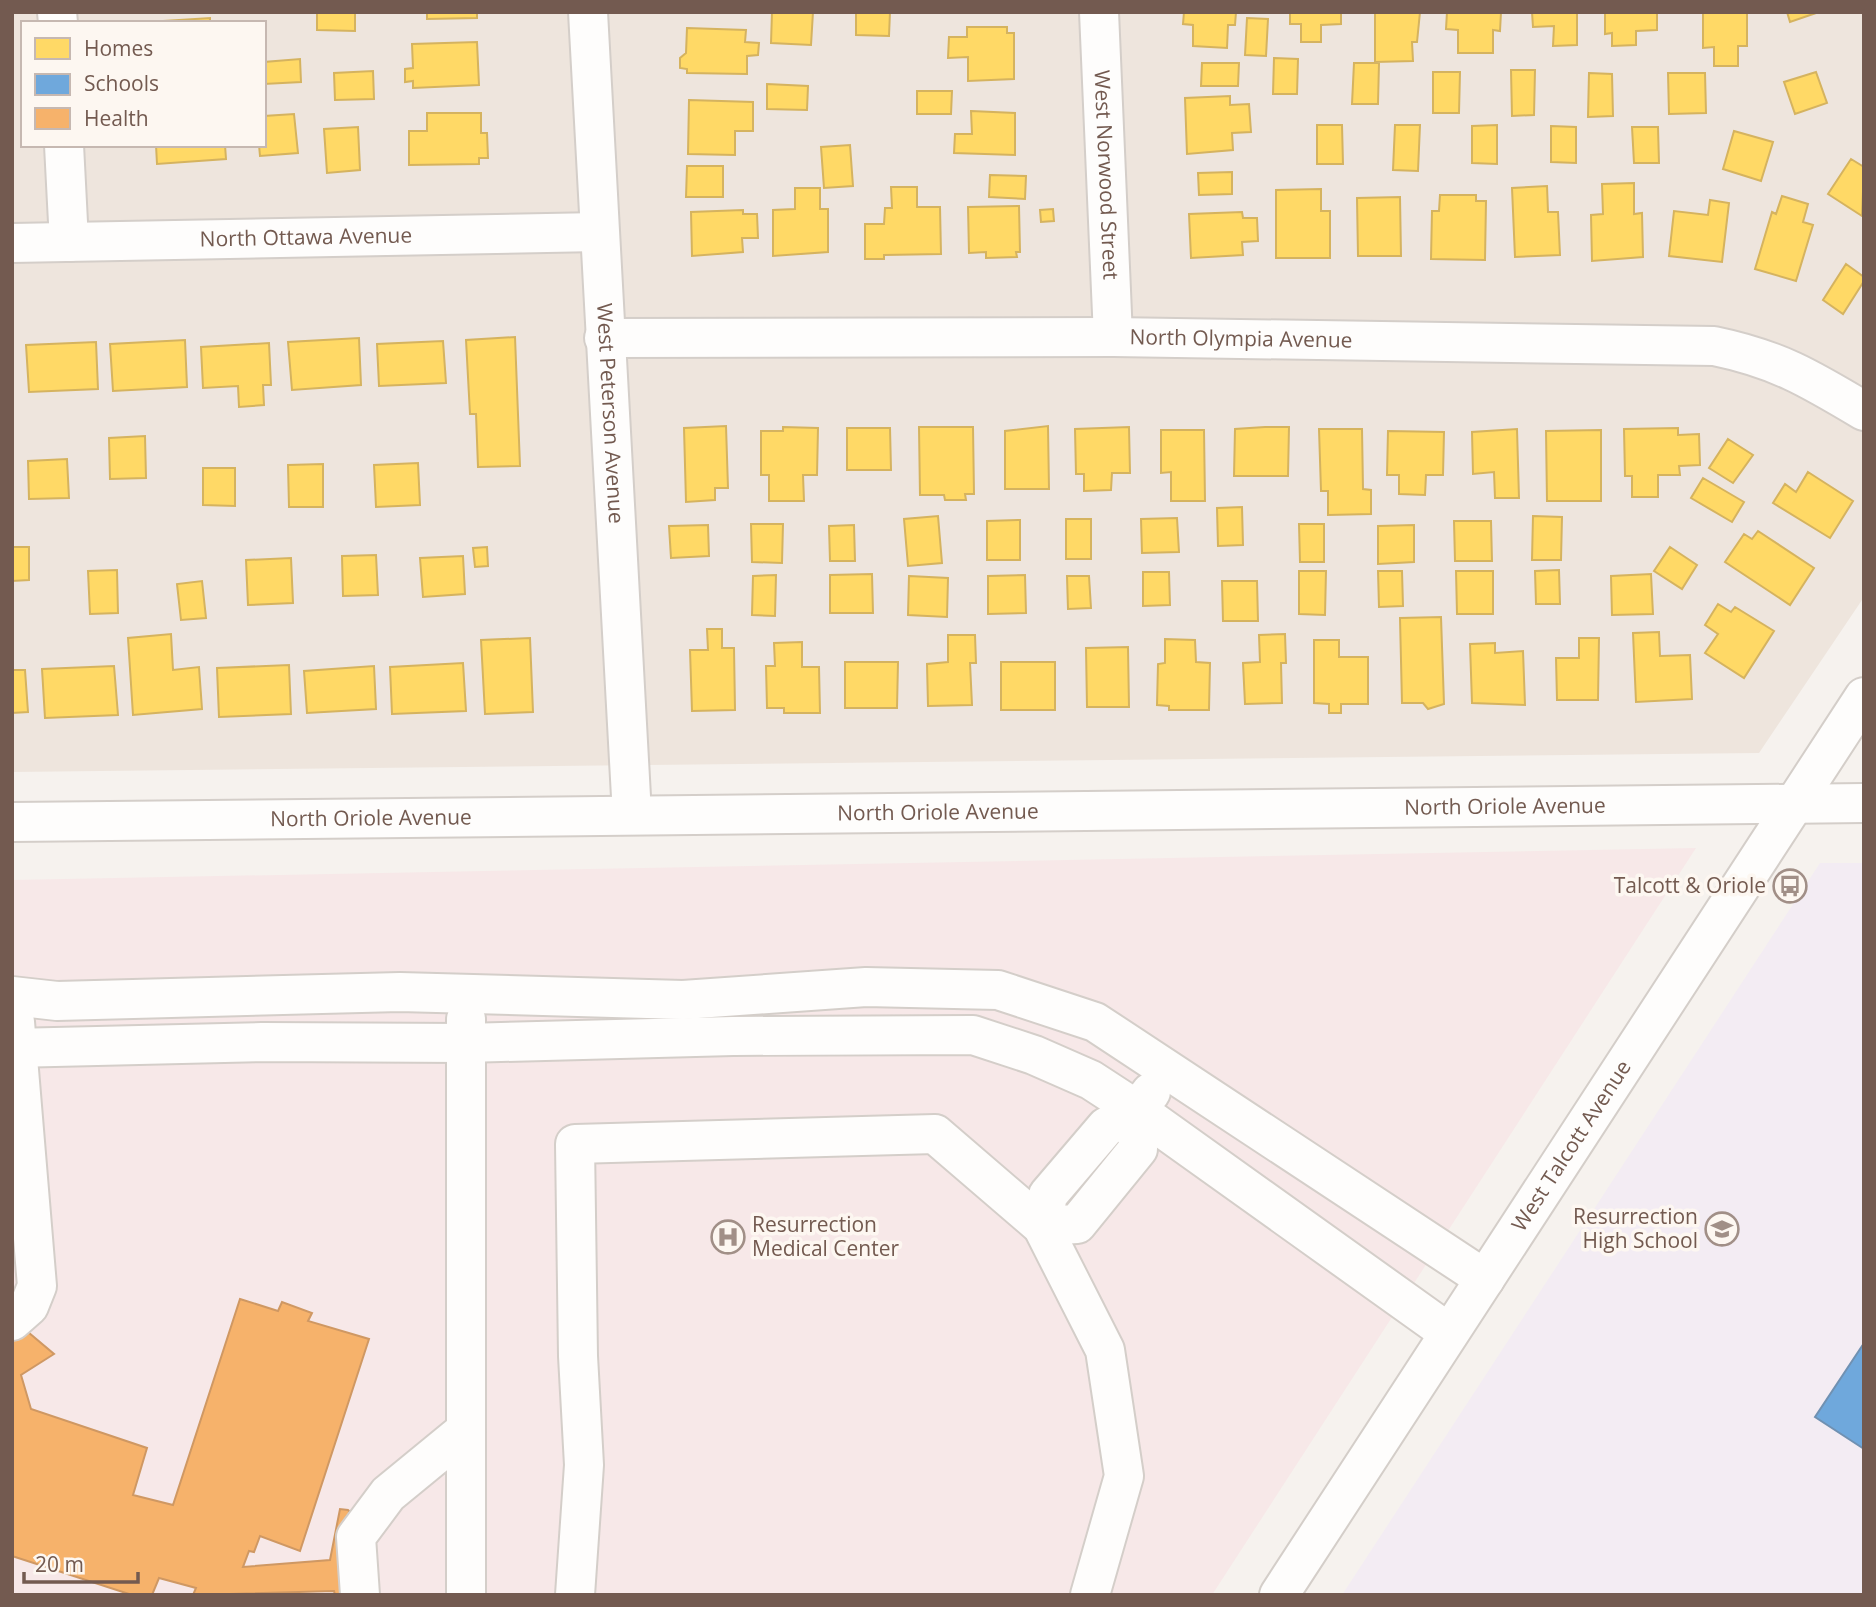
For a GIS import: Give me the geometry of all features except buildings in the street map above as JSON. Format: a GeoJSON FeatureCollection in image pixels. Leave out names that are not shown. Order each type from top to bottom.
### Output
{"type":"FeatureCollection","features":[{"type":"Feature","properties":{"kind":"street","name":"West Peterson Avenue"},"geometry":{"type":"LineString","coordinates":[[588,12],[632,815]]}},
{"type":"Feature","properties":{"kind":"street","name":"West Norwood Street"},"geometry":{"type":"LineString","coordinates":[[1099,12],[1113,337]]}},
{"type":"Feature","properties":{"kind":"street"},"geometry":{"type":"LineString","coordinates":[[64,147],[69,242]]}},
{"type":"Feature","properties":{"kind":"street","name":"North Ottawa Avenue"},"geometry":{"type":"LineString","coordinates":[[12,243],[599,232]]}},
{"type":"Feature","properties":{"kind":"street","name":"North Olympia Avenue"},"geometry":{"type":"LineString","coordinates":[[604,338],[1113,337],[1714,346],[1758,355],[1798,372],[1864,411]]}},
{"type":"Feature","properties":{"kind":"street","name":"West Talcott Avenue"},"geometry":{"type":"LineString","coordinates":[[1279,1595],[1864,697]]}},
{"type":"Feature","properties":{"kind":"street","name":"North Oriole Avenue"},"geometry":{"type":"LineString","coordinates":[[12,822],[1864,803]]}},
{"type":"Feature","properties":{"kind":"street"},"geometry":{"type":"LineString","coordinates":[[12,1321],[29,1306],[37,1286],[13,1048],[14,997],[57,1001],[400,992],[683,1000],[866,987],[998,990],[1095,1022],[1485,1279]]}},
{"type":"Feature","properties":{"kind":"street"},"geometry":{"type":"LineString","coordinates":[[466,1595],[467,994]]}},
{"type":"Feature","properties":{"kind":"street"},"geometry":{"type":"LineString","coordinates":[[13,1048],[262,1042],[465,1043],[733,1036],[973,1035],[1091,1080],[1138,1110],[1449,1333]]}},
{"type":"Feature","properties":{"kind":"street"},"geometry":{"type":"LineString","coordinates":[[1042,1226],[1077,1224],[1138,1149],[1138,1110],[1167,1070]]}},
{"type":"Feature","properties":{"kind":"street"},"geometry":{"type":"LineString","coordinates":[[575,1595],[584,1465],[578,1356],[575,1144],[935,1134],[1042,1226],[1105,1350],[1124,1476],[1090,1595]]}},
{"type":"Feature","properties":{"kind":"street"},"geometry":{"type":"LineString","coordinates":[[360,1595],[356,1537],[388,1494],[466,1430]]}},
{"type":"Feature","properties":{"kind":"shaded area"},"geometry":{"type":"Polygon","coordinates":[[[12,12],[1864,12],[1864,597],[1759,753],[12,772],[12,12]]]}},
{"type":"Feature","properties":{"kind":"shaded area","name":"Resurrection Medical Center"},"geometry":{"type":"Polygon","coordinates":[[[1696,848],[1212,1595],[12,1595],[12,880],[1696,848]]]}},
{"type":"Feature","properties":{"kind":"shaded area","name":"Resurrection High School"},"geometry":{"type":"Polygon","coordinates":[[[1820,863],[1864,863],[1864,1595],[1342,1595],[1820,863]]]}},
{"type":"Feature","properties":{"kind":"place","name":"Talcott & Oriole"},"geometry":{"type":"Point","coordinates":[1790,886]}},
{"type":"Feature","properties":{"kind":"place","name":"Resurrection High School"},"geometry":{"type":"Point","coordinates":[1722,1229]}},
{"type":"Feature","properties":{"kind":"place","name":"Resurrection Medical Center"},"geometry":{"type":"Point","coordinates":[728,1237]}}]}
